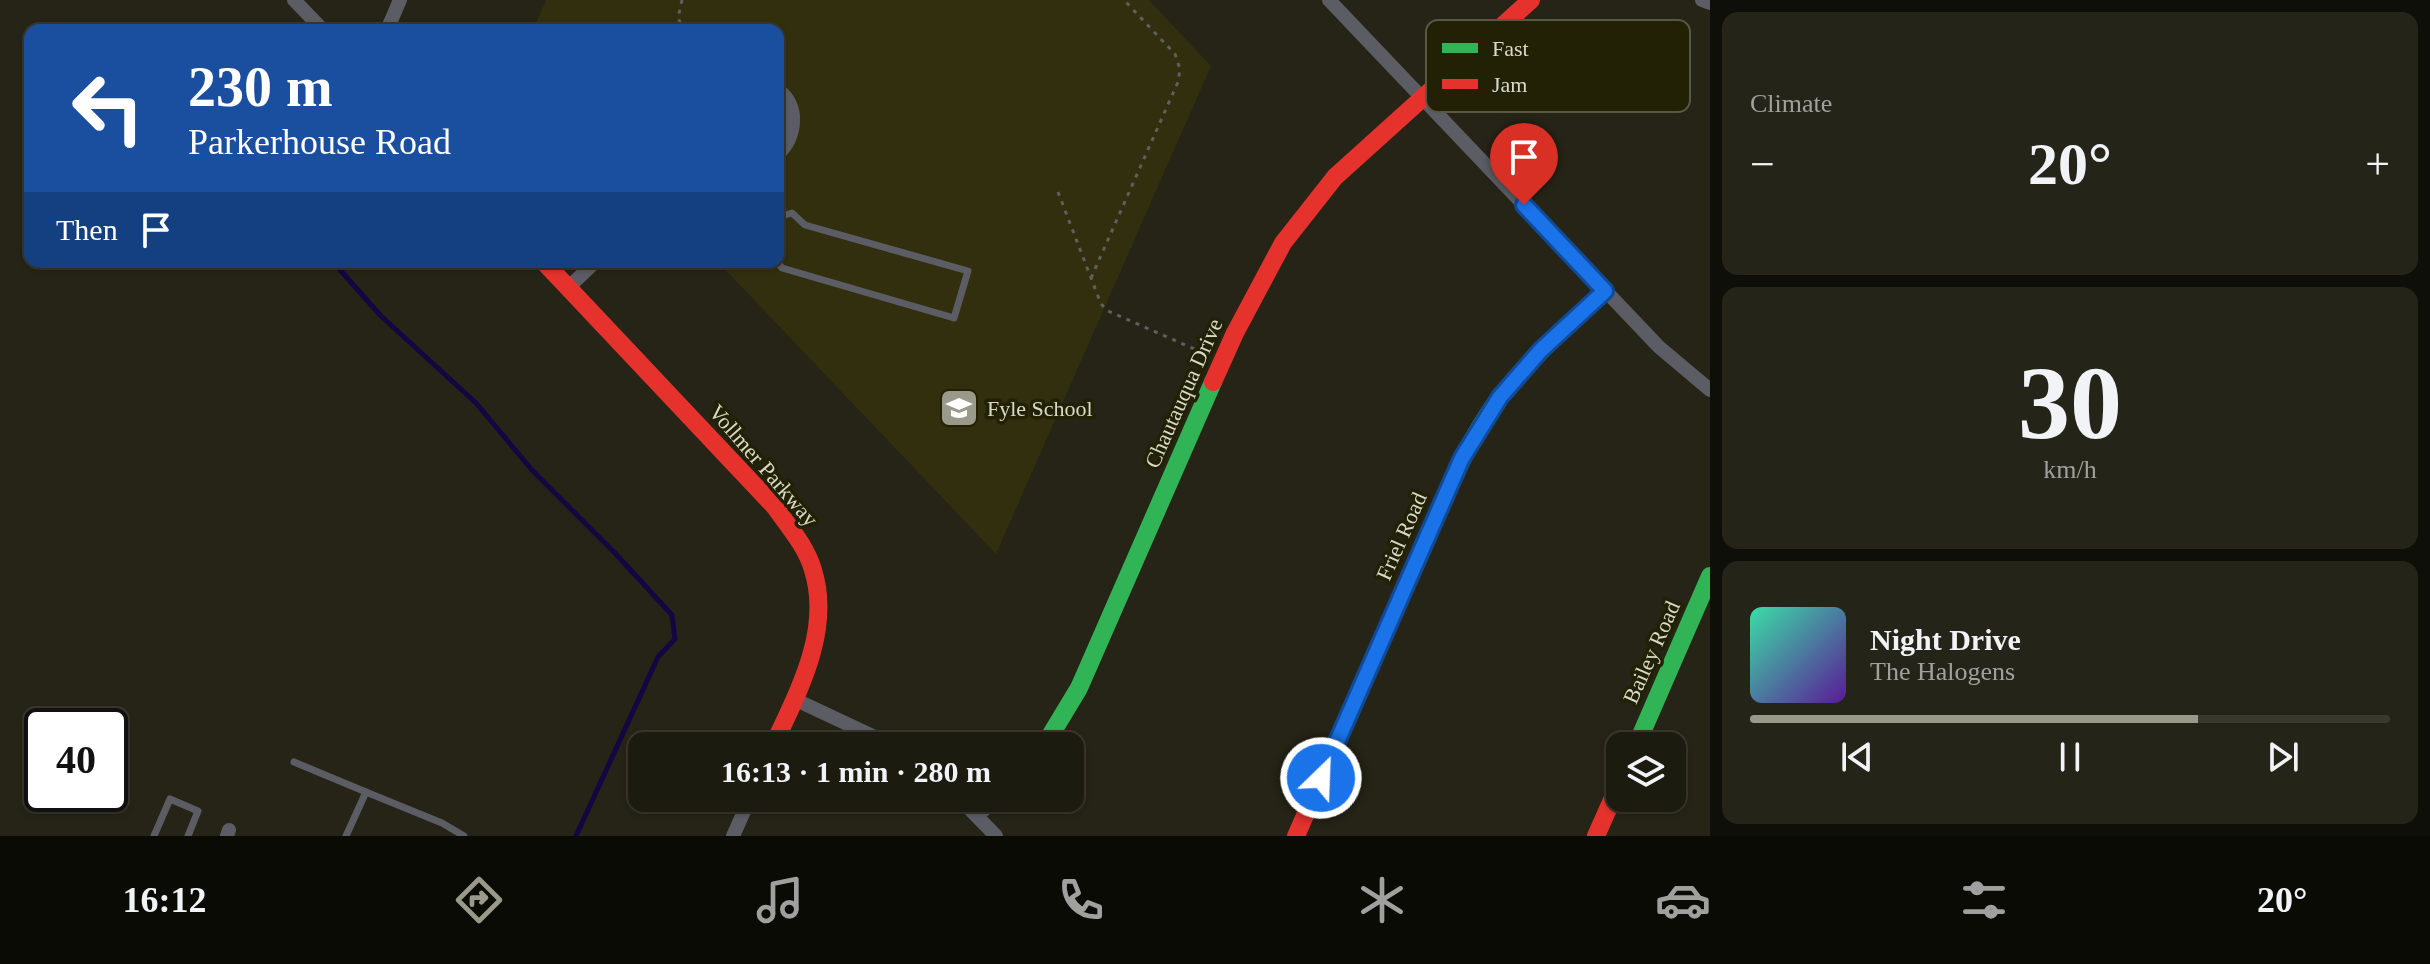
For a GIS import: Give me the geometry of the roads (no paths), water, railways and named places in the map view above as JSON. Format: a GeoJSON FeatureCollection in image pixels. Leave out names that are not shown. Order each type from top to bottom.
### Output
{"type":"FeatureCollection","features":[{"type":"Feature","properties":{"kind":"street"},"geometry":{"type":"LineString","coordinates":[[294,0],[317,24]]}},
{"type":"Feature","properties":{"kind":"street"},"geometry":{"type":"LineString","coordinates":[[390,24],[400,0]]}},
{"type":"Feature","properties":{"kind":"street"},"geometry":{"type":"LineString","coordinates":[[1329,0],[1426,103]]}},
{"type":"Feature","properties":{"kind":"street","name":"Chautauqua Drive"},"geometry":{"type":"LineString","coordinates":[[1509,20],[1531,0]]}},
{"type":"Feature","properties":{"kind":"street"},"geometry":{"type":"LineString","coordinates":[[1702,0],[1710,3]]}},
{"type":"Feature","properties":{"kind":"street"},"geometry":{"type":"LineString","coordinates":[[784,94],[794,118],[790,143],[784,148]]}},
{"type":"Feature","properties":{"kind":"street","name":"Chautauqua Drive"},"geometry":{"type":"LineString","coordinates":[[1052,732],[1079,688],[1222,362],[1267,269],[1298,221],[1335,177],[1426,94]]}},
{"type":"Feature","properties":{"kind":"street"},"geometry":{"type":"LineString","coordinates":[[1434,112],[1659,347],[1710,390]]}},
{"type":"Feature","properties":{"kind":"street","name":"Vollmer Parkway"},"geometry":{"type":"LineString","coordinates":[[550,268],[775,507],[803,544],[813,564],[819,587],[817,635],[779,732]]}},
{"type":"Feature","properties":{"kind":"street"},"geometry":{"type":"LineString","coordinates":[[568,288],[589,268]]}},
{"type":"Feature","properties":{"kind":"street","name":"Friel Road"},"geometry":{"type":"LineString","coordinates":[[1296,836],[1462,458],[1500,397],[1531,362],[1605,291]]}},
{"type":"Feature","properties":{"kind":"street","name":"Bailey Road"},"geometry":{"type":"LineString","coordinates":[[1642,732],[1710,576]]}},
{"type":"Feature","properties":{"kind":"street"},"geometry":{"type":"LineString","coordinates":[[794,699],[864,732]]}},
{"type":"Feature","properties":{"kind":"street"},"geometry":{"type":"LineString","coordinates":[[733,836],[744,812]]}},
{"type":"Feature","properties":{"kind":"street"},"geometry":{"type":"LineString","coordinates":[[973,812],[996,836]]}},
{"type":"Feature","properties":{"kind":"street"},"geometry":{"type":"LineString","coordinates":[[977,816],[981,812]]}},
{"type":"Feature","properties":{"kind":"street"},"geometry":{"type":"LineString","coordinates":[[1596,836],[1607,812]]}},
{"type":"Feature","properties":{"kind":"lane"},"geometry":{"type":"LineString","coordinates":[[782,268],[954,318],[968,271],[805,225],[792,213],[784,215]]}},
{"type":"Feature","properties":{"kind":"lane"},"geometry":{"type":"LineString","coordinates":[[294,762],[442,823],[464,836]]}},
{"type":"Feature","properties":{"kind":"lane"},"geometry":{"type":"LineString","coordinates":[[346,836],[366,792]]}},
{"type":"Feature","properties":{"kind":"lane"},"geometry":{"type":"LineString","coordinates":[[154,836],[170,799],[198,811],[190,835]]}},
{"type":"Feature","properties":{"kind":"waterway"},"geometry":{"type":"LineString","coordinates":[[338,268],[381,316],[476,403],[532,470],[672,615],[675,639],[658,657],[576,836]]}},
{"type":"Feature","properties":{"kind":"place","name":"Fyle School"},"geometry":{"type":"Point","coordinates":[959,408]}}]}
